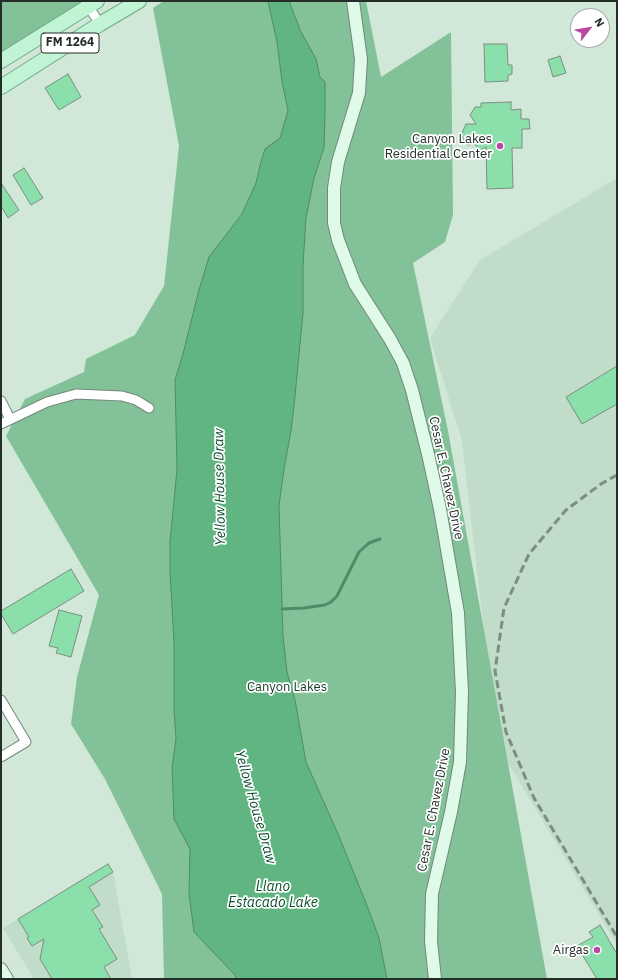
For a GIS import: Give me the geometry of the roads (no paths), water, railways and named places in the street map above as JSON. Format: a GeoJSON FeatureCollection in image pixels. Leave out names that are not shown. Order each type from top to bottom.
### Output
{"type":"FeatureCollection","features":[{"type":"Feature","properties":{"kind":"main road","name":"FM 1264"},"geometry":{"type":"LineString","coordinates":[[1,87],[139,1]]}},
{"type":"Feature","properties":{"kind":"main road","name":"FM 1264"},"geometry":{"type":"LineString","coordinates":[[1,61],[90,3]]}},
{"type":"Feature","properties":{"kind":"street","name":"Cesar E. Chavez Drive"},"geometry":{"type":"LineString","coordinates":[[353,1],[361,59],[359,93],[338,162],[334,188],[334,223],[338,240],[355,284],[390,339],[403,363],[412,390],[440,509],[458,613],[462,692],[460,762],[451,812],[432,894],[431,940],[436,979]]}},
{"type":"Feature","properties":{"kind":"street"},"geometry":{"type":"LineString","coordinates":[[90,3],[100,24]]}},
{"type":"Feature","properties":{"kind":"street"},"geometry":{"type":"LineString","coordinates":[[1,424],[47,402],[76,394],[122,396],[136,400],[149,408]]}},
{"type":"Feature","properties":{"kind":"street"},"geometry":{"type":"LineString","coordinates":[[1,401],[10,419]]}},
{"type":"Feature","properties":{"kind":"street"},"geometry":{"type":"LineString","coordinates":[[1,700],[26,742],[1,757]]}},
{"type":"Feature","properties":{"kind":"street"},"geometry":{"type":"LineString","coordinates":[[1,969],[7,979]]}},
{"type":"Feature","properties":{"kind":"water","name":"Llano Estacado Lake"},"geometry":{"type":"Polygon","coordinates":[[[268,1],[289,1],[301,32],[316,59],[320,77],[325,82],[324,148],[314,178],[306,218],[303,265],[303,313],[291,431],[279,506],[283,636],[287,672],[295,700],[306,762],[338,834],[366,903],[379,938],[387,979],[236,979],[235,975],[194,932],[189,894],[190,849],[174,819],[172,768],[176,739],[170,542],[177,469],[175,380],[209,257],[242,214],[256,183],[265,149],[280,138],[288,111],[282,81],[277,42],[268,1]]]}},
{"type":"Feature","properties":{"kind":"waterway"},"geometry":{"type":"LineString","coordinates":[[282,609],[304,608],[325,605],[331,602],[337,596],[359,552],[369,543],[380,539]]}},
{"type":"Feature","properties":{"kind":"railway"},"geometry":{"type":"LineString","coordinates":[[617,475],[601,484],[566,510],[529,554],[504,608],[495,671],[506,732],[534,798],[617,937]]}},
{"type":"Feature","properties":{"kind":"place","name":"Canyon Lakes Residential Center"},"geometry":{"type":"Point","coordinates":[500,146]}},
{"type":"Feature","properties":{"kind":"place","name":"Airgas"},"geometry":{"type":"Point","coordinates":[597,950]}},
{"type":"Feature","properties":{"kind":"water label","name":"Yellow House Draw"},"geometry":{"type":"Point","coordinates":[220,487]}},
{"type":"Feature","properties":{"kind":"water label","name":"Yellow House Draw"},"geometry":{"type":"Point","coordinates":[255,807]}},
{"type":"Feature","properties":{"kind":"park label","name":"Canyon Lakes"},"geometry":{"type":"Point","coordinates":[287,687]}}]}
